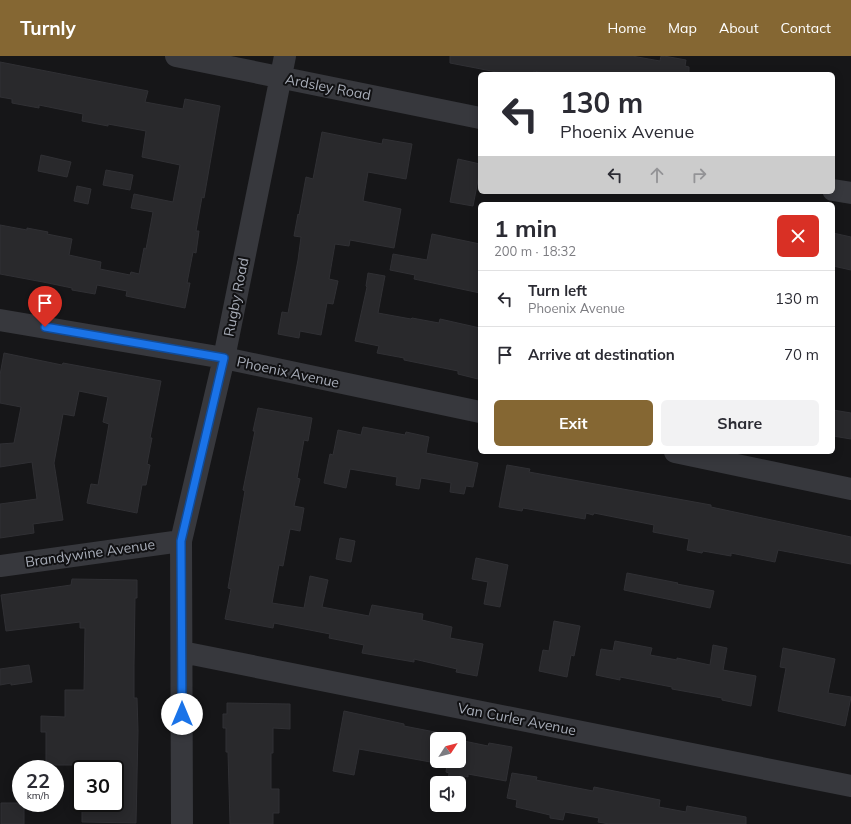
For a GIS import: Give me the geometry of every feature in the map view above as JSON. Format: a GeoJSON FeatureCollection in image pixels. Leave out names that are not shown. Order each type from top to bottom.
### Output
{"type":"FeatureCollection","features":[{"type":"Feature","properties":{"kind":"street","name":"Ardsley Road"},"geometry":{"type":"LineString","coordinates":[[176,56],[478,118]]}},
{"type":"Feature","properties":{"kind":"street","name":"Rugby Road"},"geometry":{"type":"LineString","coordinates":[[182,824],[181,541],[224,358],[284,56]]}},
{"type":"Feature","properties":{"kind":"street"},"geometry":{"type":"LineString","coordinates":[[835,190],[851,193]]}},
{"type":"Feature","properties":{"kind":"street","name":"Phoenix Avenue"},"geometry":{"type":"LineString","coordinates":[[0,320],[224,358],[478,412]]}},
{"type":"Feature","properties":{"kind":"street"},"geometry":{"type":"LineString","coordinates":[[685,454],[851,489]]}},
{"type":"Feature","properties":{"kind":"street","name":"Brandywine Avenue"},"geometry":{"type":"LineString","coordinates":[[0,566],[181,541]]}},
{"type":"Feature","properties":{"kind":"street","name":"Van Curler Avenue"},"geometry":{"type":"LineString","coordinates":[[182,652],[851,786]]}},
{"type":"Feature","properties":{"kind":"building"},"geometry":{"type":"Polygon","coordinates":[[[450,56],[632,56],[660,61],[661,56],[664,56],[686,60],[685,66],[689,67],[689,72],[497,72],[450,63],[450,56]]]}},
{"type":"Feature","properties":{"kind":"building"},"geometry":{"type":"Polygon","coordinates":[[[0,62],[148,91],[145,102],[183,109],[185,99],[220,106],[204,198],[202,197],[196,231],[199,231],[196,253],[193,252],[187,283],[190,283],[185,308],[126,296],[127,291],[97,285],[95,294],[0,274],[0,225],[48,232],[47,234],[72,239],[69,255],[101,262],[100,269],[130,275],[131,272],[139,274],[144,248],[146,249],[153,212],[131,208],[134,194],[173,202],[180,165],[142,157],[146,131],[82,121],[83,114],[39,105],[39,108],[12,103],[12,99],[0,97],[0,62]]]}},
{"type":"Feature","properties":{"kind":"building"},"geometry":{"type":"Polygon","coordinates":[[[322,132],[382,144],[383,139],[412,144],[406,179],[368,172],[363,201],[401,209],[394,248],[350,240],[349,246],[335,244],[329,279],[338,281],[333,304],[327,303],[321,335],[300,331],[299,338],[278,334],[282,312],[288,313],[298,260],[301,237],[294,236],[306,177],[313,179],[322,132]]]}},
{"type":"Feature","properties":{"kind":"building"},"geometry":{"type":"Polygon","coordinates":[[[41,155],[71,162],[67,177],[38,171],[41,155]]]}},
{"type":"Feature","properties":{"kind":"building"},"geometry":{"type":"Polygon","coordinates":[[[458,159],[478,164],[478,180],[473,206],[450,202],[458,159]]]}},
{"type":"Feature","properties":{"kind":"building"},"geometry":{"type":"Polygon","coordinates":[[[106,170],[133,175],[130,190],[103,185],[106,170]]]}},
{"type":"Feature","properties":{"kind":"building"},"geometry":{"type":"Polygon","coordinates":[[[77,186],[91,189],[88,204],[74,201],[77,186]]]}},
{"type":"Feature","properties":{"kind":"building"},"geometry":{"type":"Polygon","coordinates":[[[835,233],[851,237],[851,270],[835,266],[835,233]]]}},
{"type":"Feature","properties":{"kind":"building"},"geometry":{"type":"Polygon","coordinates":[[[432,234],[478,244],[478,293],[414,279],[415,275],[390,270],[393,254],[427,260],[432,234]]]}},
{"type":"Feature","properties":{"kind":"building"},"geometry":{"type":"Polygon","coordinates":[[[368,273],[385,276],[378,313],[439,323],[440,319],[478,328],[478,379],[458,374],[458,371],[377,353],[379,346],[355,341],[368,273]]]}},
{"type":"Feature","properties":{"kind":"building"},"geometry":{"type":"Polygon","coordinates":[[[4,353],[62,365],[63,363],[161,381],[150,438],[152,438],[147,464],[150,465],[146,485],[142,485],[137,513],[87,503],[91,484],[98,485],[109,424],[103,422],[108,397],[79,391],[74,416],[63,414],[54,463],[63,520],[33,524],[34,533],[0,538],[0,504],[37,499],[32,462],[0,467],[0,444],[14,443],[21,407],[0,403],[0,375],[4,353]]]}},
{"type":"Feature","properties":{"kind":"building"},"geometry":{"type":"Polygon","coordinates":[[[258,408],[312,418],[308,441],[304,440],[297,478],[300,479],[294,506],[304,508],[300,531],[290,529],[283,566],[279,565],[272,603],[304,608],[310,576],[328,580],[322,607],[369,616],[372,605],[423,614],[422,620],[452,627],[450,638],[483,644],[477,676],[456,672],[457,669],[414,659],[414,662],[362,653],[364,645],[329,638],[330,634],[274,623],[273,628],[225,619],[231,589],[228,588],[245,491],[243,490],[258,408]]]}},
{"type":"Feature","properties":{"kind":"building"},"geometry":{"type":"Polygon","coordinates":[[[835,410],[851,413],[851,439],[835,436],[835,410]]]}},
{"type":"Feature","properties":{"kind":"building"},"geometry":{"type":"Polygon","coordinates":[[[363,427],[405,435],[406,432],[429,437],[426,453],[478,463],[473,487],[466,486],[464,494],[450,492],[451,483],[421,478],[419,489],[396,485],[397,477],[350,469],[346,488],[324,483],[330,454],[333,455],[338,430],[361,435],[363,427]]]}},
{"type":"Feature","properties":{"kind":"building"},"geometry":{"type":"Polygon","coordinates":[[[507,465],[530,469],[529,472],[711,505],[711,507],[851,537],[851,564],[778,550],[775,562],[731,553],[731,556],[703,551],[702,553],[687,550],[689,539],[653,532],[654,525],[594,513],[593,515],[586,513],[585,519],[523,508],[522,511],[499,507],[507,465]]]}},
{"type":"Feature","properties":{"kind":"building"},"geometry":{"type":"Polygon","coordinates":[[[340,538],[355,541],[351,562],[336,559],[340,538]]]}},
{"type":"Feature","properties":{"kind":"building"},"geometry":{"type":"Polygon","coordinates":[[[476,558],[508,565],[500,607],[484,604],[488,582],[472,579],[476,558]]]}},
{"type":"Feature","properties":{"kind":"building"},"geometry":{"type":"Polygon","coordinates":[[[627,573],[714,591],[710,608],[624,590],[627,573]]]}},
{"type":"Feature","properties":{"kind":"building"},"geometry":{"type":"Polygon","coordinates":[[[72,579],[137,580],[137,598],[135,598],[134,666],[134,698],[137,698],[138,731],[136,823],[82,822],[82,812],[124,812],[124,760],[72,760],[72,765],[64,765],[64,760],[46,760],[46,732],[41,732],[41,716],[65,717],[65,690],[84,690],[85,628],[80,628],[80,622],[6,631],[1,595],[71,585],[72,579]]]}},
{"type":"Feature","properties":{"kind":"building"},"geometry":{"type":"Polygon","coordinates":[[[554,621],[580,626],[574,656],[571,655],[567,677],[539,671],[543,650],[549,651],[554,621]]]}},
{"type":"Feature","properties":{"kind":"building"},"geometry":{"type":"Polygon","coordinates":[[[615,641],[652,648],[650,655],[677,660],[677,658],[710,665],[713,645],[727,648],[723,670],[756,676],[751,706],[722,700],[722,698],[672,689],[672,687],[620,677],[620,680],[596,675],[601,649],[613,651],[615,641]]]}},
{"type":"Feature","properties":{"kind":"building"},"geometry":{"type":"Polygon","coordinates":[[[783,648],[835,659],[828,693],[851,697],[845,726],[778,711],[786,668],[780,667],[783,648]]]}},
{"type":"Feature","properties":{"kind":"building"},"geometry":{"type":"Polygon","coordinates":[[[29,665],[32,682],[0,685],[0,669],[29,665]]]}},
{"type":"Feature","properties":{"kind":"building"},"geometry":{"type":"Polygon","coordinates":[[[227,703],[290,704],[290,729],[273,728],[271,789],[279,789],[279,813],[273,813],[273,824],[230,824],[228,752],[226,752],[226,728],[223,728],[223,714],[227,714],[227,703]]]}},
{"type":"Feature","properties":{"kind":"building"},"geometry":{"type":"Polygon","coordinates":[[[344,711],[435,732],[430,732],[430,762],[359,749],[354,775],[333,771],[344,711]]]}},
{"type":"Feature","properties":{"kind":"building"},"geometry":{"type":"Polygon","coordinates":[[[466,741],[488,746],[489,743],[512,747],[506,781],[468,774],[468,777],[449,776],[449,773],[446,772],[447,768],[466,768],[466,741]]]}},
{"type":"Feature","properties":{"kind":"building"},"geometry":{"type":"Polygon","coordinates":[[[512,773],[537,777],[536,780],[593,791],[594,787],[660,800],[659,807],[686,812],[687,806],[746,817],[746,824],[609,824],[598,822],[599,818],[565,812],[563,820],[550,818],[550,815],[516,807],[517,800],[507,798],[512,773]]]}},
{"type":"Feature","properties":{"kind":"building"},"geometry":{"type":"Polygon","coordinates":[[[1,803],[12,803],[12,812],[24,812],[24,824],[1,824],[1,803]]]}},
{"type":"Feature","properties":{"kind":"route"},"geometry":{"type":"LineString","coordinates":[[45,327],[224,358],[181,541],[182,714]]}}]}
